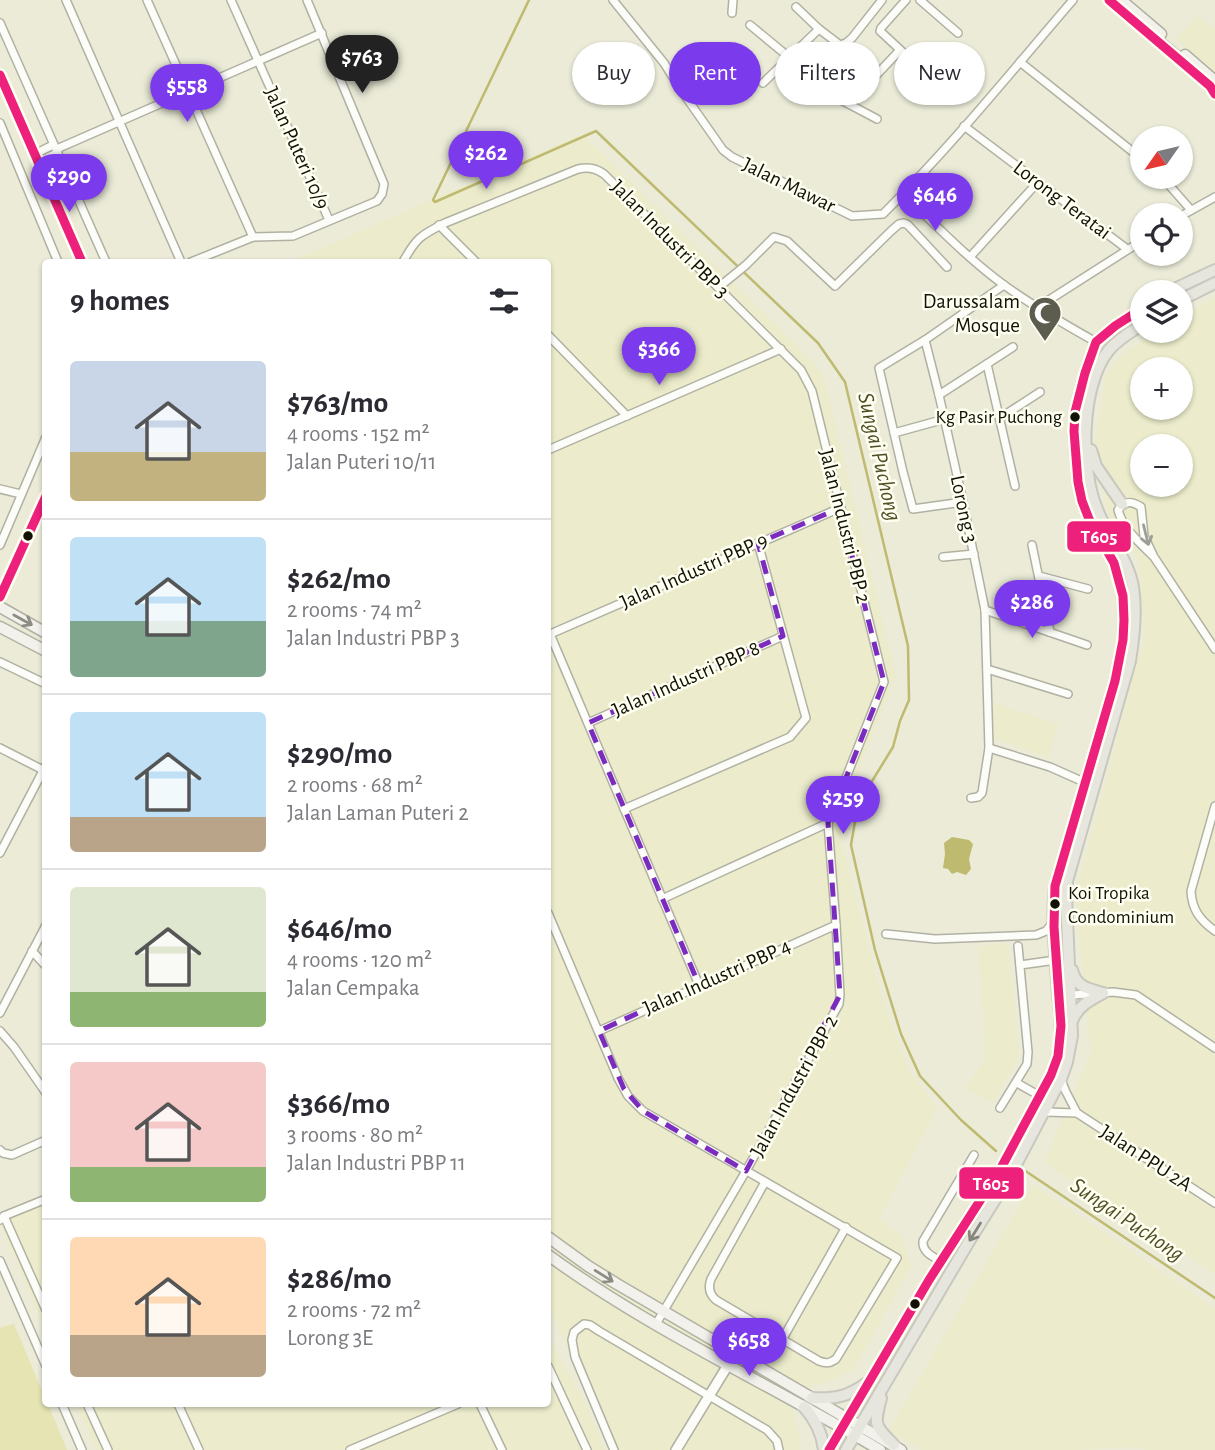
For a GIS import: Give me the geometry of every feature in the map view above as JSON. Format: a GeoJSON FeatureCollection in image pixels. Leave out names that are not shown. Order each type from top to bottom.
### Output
{"type":"FeatureCollection","features":[{"type":"Feature","properties":{"kind":"main road"},"geometry":{"type":"LineString","coordinates":[[1109,0],[1214,86]]}},
{"type":"Feature","properties":{"kind":"main road"},"geometry":{"type":"LineString","coordinates":[[1121,0],[1214,86]]}},
{"type":"Feature","properties":{"kind":"main road"},"geometry":{"type":"LineString","coordinates":[[1193,280],[1215,270]]}},
{"type":"Feature","properties":{"kind":"main road"},"geometry":{"type":"LineString","coordinates":[[1193,294],[1215,283]]}},
{"type":"Feature","properties":{"kind":"main road"},"geometry":{"type":"LineString","coordinates":[[1072,1022],[1056,956],[1055,886],[1117,671],[1124,620],[1123,596],[1114,563],[1082,501],[1074,431],[1075,412],[1096,342],[1130,316]]}},
{"type":"Feature","properties":{"kind":"main road"},"geometry":{"type":"LineString","coordinates":[[846,1450],[971,1238],[1018,1148],[1051,1075],[1060,1046],[1068,954],[1067,881],[1130,661],[1135,624],[1133,587],[1129,574],[1097,511],[1091,492],[1087,404],[1101,362],[1115,343],[1130,333]]}},
{"type":"Feature","properties":{"kind":"main road"},"geometry":{"type":"LineString","coordinates":[[1086,423],[1096,466],[1122,504]]}},
{"type":"Feature","properties":{"kind":"main road"},"geometry":{"type":"LineString","coordinates":[[0,607],[42,631]]}},
{"type":"Feature","properties":{"kind":"main road"},"geometry":{"type":"LineString","coordinates":[[0,627],[42,649]]}},
{"type":"Feature","properties":{"kind":"main road"},"geometry":{"type":"LineString","coordinates":[[1068,954],[1073,976],[1078,983],[1086,989],[1103,993]]}},
{"type":"Feature","properties":{"kind":"main road"},"geometry":{"type":"LineString","coordinates":[[1018,1148],[1045,1112],[1061,1079],[1071,1047],[1075,1013],[1088,1001],[1103,993]]}},
{"type":"Feature","properties":{"kind":"main road"},"geometry":{"type":"LineString","coordinates":[[826,1450],[845,1423],[940,1261],[1006,1171]]}},
{"type":"Feature","properties":{"kind":"main road"},"geometry":{"type":"LineString","coordinates":[[551,1239],[598,1272],[812,1398],[845,1423]]}},
{"type":"Feature","properties":{"kind":"main road"},"geometry":{"type":"LineString","coordinates":[[551,1257],[580,1279],[656,1324],[804,1407],[897,1448]]}},
{"type":"Feature","properties":{"kind":"main road"},"geometry":{"type":"LineString","coordinates":[[812,1398],[847,1395],[870,1381]]}},
{"type":"Feature","properties":{"kind":"main road"},"geometry":{"type":"LineString","coordinates":[[883,1388],[876,1421],[881,1432],[897,1448]]}},
{"type":"Feature","properties":{"kind":"main road"},"geometry":{"type":"LineString","coordinates":[[804,1407],[819,1429],[826,1450]]}},
{"type":"Feature","properties":{"kind":"main road"},"geometry":{"type":"LineString","coordinates":[[858,1430],[880,1450]]}},
{"type":"Feature","properties":{"kind":"street"},"geometry":{"type":"LineString","coordinates":[[66,0],[180,259]]}},
{"type":"Feature","properties":{"kind":"street"},"geometry":{"type":"LineString","coordinates":[[147,0],[253,237]]}},
{"type":"Feature","properties":{"kind":"street","name":"Jalan Puteri 10/9"},"geometry":{"type":"LineString","coordinates":[[231,0],[328,220]]}},
{"type":"Feature","properties":{"kind":"street"},"geometry":{"type":"LineString","coordinates":[[198,259],[253,237],[293,236],[377,201],[382,194],[384,184],[307,0]]}},
{"type":"Feature","properties":{"kind":"street","name":"Jalan Mawar"},"geometry":{"type":"LineString","coordinates":[[613,0],[664,63],[723,150],[732,157],[852,216],[883,214],[964,126],[1073,0]]}},
{"type":"Feature","properties":{"kind":"street"},"geometry":{"type":"LineString","coordinates":[[732,13],[733,0]]}},
{"type":"Feature","properties":{"kind":"street"},"geometry":{"type":"LineString","coordinates":[[796,7],[840,45],[852,38],[882,0]]}},
{"type":"Feature","properties":{"kind":"street"},"geometry":{"type":"LineString","coordinates":[[894,44],[880,31],[906,0]]}},
{"type":"Feature","properties":{"kind":"street"},"geometry":{"type":"LineString","coordinates":[[920,0],[958,33]]}},
{"type":"Feature","properties":{"kind":"street"},"geometry":{"type":"LineString","coordinates":[[0,23],[105,259]]}},
{"type":"Feature","properties":{"kind":"street"},"geometry":{"type":"LineString","coordinates":[[750,25],[775,46]]}},
{"type":"Feature","properties":{"kind":"street"},"geometry":{"type":"LineString","coordinates":[[806,42],[819,29]]}},
{"type":"Feature","properties":{"kind":"street"},"geometry":{"type":"LineString","coordinates":[[36,158],[322,33]]}},
{"type":"Feature","properties":{"kind":"street"},"geometry":{"type":"LineString","coordinates":[[880,71],[894,56]]}},
{"type":"Feature","properties":{"kind":"street"},"geometry":{"type":"LineString","coordinates":[[1020,62],[1130,150]]}},
{"type":"Feature","properties":{"kind":"street"},"geometry":{"type":"LineString","coordinates":[[763,83],[775,72]]}},
{"type":"Feature","properties":{"kind":"street"},"geometry":{"type":"LineString","coordinates":[[0,75],[81,259]]}},
{"type":"Feature","properties":{"kind":"street"},"geometry":{"type":"LineString","coordinates":[[851,105],[877,119]]}},
{"type":"Feature","properties":{"kind":"street"},"geometry":{"type":"LineString","coordinates":[[0,123],[57,259]]}},
{"type":"Feature","properties":{"kind":"street","name":"Lorong Teratai"},"geometry":{"type":"LineString","coordinates":[[964,126],[1127,249]]}},
{"type":"Feature","properties":{"kind":"street","name":"Jalan Industri PBP 3"},"geometry":{"type":"LineString","coordinates":[[406,259],[416,240],[439,226],[578,169],[596,169],[781,349]]}},
{"type":"Feature","properties":{"kind":"street"},"geometry":{"type":"LineString","coordinates":[[970,257],[1038,182]]}},
{"type":"Feature","properties":{"kind":"street"},"geometry":{"type":"LineString","coordinates":[[1173,189],[1185,203]]}},
{"type":"Feature","properties":{"kind":"street"},"geometry":{"type":"LineString","coordinates":[[903,194],[1004,285],[1096,342]]}},
{"type":"Feature","properties":{"kind":"street"},"geometry":{"type":"LineString","coordinates":[[1193,209],[1215,197]]}},
{"type":"Feature","properties":{"kind":"street"},"geometry":{"type":"LineString","coordinates":[[719,287],[774,237],[787,241],[835,286],[891,231],[904,223],[947,267]]}},
{"type":"Feature","properties":{"kind":"street"},"geometry":{"type":"LineString","coordinates":[[439,226],[473,259]]}},
{"type":"Feature","properties":{"kind":"street"},"geometry":{"type":"LineString","coordinates":[[1038,307],[1130,247]]}},
{"type":"Feature","properties":{"kind":"street"},"geometry":{"type":"LineString","coordinates":[[963,502],[913,509],[879,368],[925,340],[1004,285]]}},
{"type":"Feature","properties":{"kind":"street"},"geometry":{"type":"LineString","coordinates":[[551,338],[627,416]]}},
{"type":"Feature","properties":{"kind":"street","name":"Lorong 3"},"geometry":{"type":"LineString","coordinates":[[925,340],[940,395],[985,610],[989,748],[982,793],[971,798]]}},
{"type":"Feature","properties":{"kind":"street"},"geometry":{"type":"LineString","coordinates":[[940,395],[1013,347]]}},
{"type":"Feature","properties":{"kind":"street"},"geometry":{"type":"LineString","coordinates":[[551,449],[781,349]]}},
{"type":"Feature","properties":{"kind":"street","name":"Jalan Industri PBP 2"},"geometry":{"type":"LineString","coordinates":[[656,1324],[746,1171],[839,1004],[841,995],[828,823],[884,682],[812,391],[802,370],[781,349]]}},
{"type":"Feature","properties":{"kind":"street"},"geometry":{"type":"LineString","coordinates":[[987,364],[1015,486]]}},
{"type":"Feature","properties":{"kind":"street"},"geometry":{"type":"LineString","coordinates":[[1000,418],[1040,393]]}},
{"type":"Feature","properties":{"kind":"street"},"geometry":{"type":"LineString","coordinates":[[894,433],[945,419]]}},
{"type":"Feature","properties":{"kind":"street"},"geometry":{"type":"LineString","coordinates":[[0,545],[42,446]]}},
{"type":"Feature","properties":{"kind":"street"},"geometry":{"type":"LineString","coordinates":[[0,489],[20,495]]}},
{"type":"Feature","properties":{"kind":"street"},"geometry":{"type":"LineString","coordinates":[[1154,557],[1139,543],[1119,516],[1118,510],[1122,504],[1135,503],[1141,508],[1144,536],[1154,557],[1215,649]]}},
{"type":"Feature","properties":{"kind":"street"},"geometry":{"type":"LineString","coordinates":[[0,597],[42,504]]}},
{"type":"Feature","properties":{"kind":"street","name":"Jalan Industri PBP 9"},"geometry":{"type":"LineString","coordinates":[[551,634],[840,508]]}},
{"type":"Feature","properties":{"kind":"street"},"geometry":{"type":"LineString","coordinates":[[624,809],[790,737],[806,718],[758,543]]}},
{"type":"Feature","properties":{"kind":"street"},"geometry":{"type":"LineString","coordinates":[[1032,545],[1050,632]]}},
{"type":"Feature","properties":{"kind":"street"},"geometry":{"type":"LineString","coordinates":[[943,558],[974,554]]}},
{"type":"Feature","properties":{"kind":"street"},"geometry":{"type":"LineString","coordinates":[[1039,576],[1088,589]]}},
{"type":"Feature","properties":{"kind":"street"},"geometry":{"type":"LineString","coordinates":[[985,610],[1087,645]]}},
{"type":"Feature","properties":{"kind":"street","name":"Jalan Industri PBP 8"},"geometry":{"type":"LineString","coordinates":[[588,723],[783,636]]}},
{"type":"Feature","properties":{"kind":"street"},"geometry":{"type":"LineString","coordinates":[[551,640],[699,985]]}},
{"type":"Feature","properties":{"kind":"street"},"geometry":{"type":"LineString","coordinates":[[0,662],[42,682]]}},
{"type":"Feature","properties":{"kind":"street"},"geometry":{"type":"LineString","coordinates":[[987,669],[1068,694]]}},
{"type":"Feature","properties":{"kind":"street"},"geometry":{"type":"LineString","coordinates":[[0,748],[42,767]]}},
{"type":"Feature","properties":{"kind":"street"},"geometry":{"type":"LineString","coordinates":[[989,748],[1049,767],[1086,783]]}},
{"type":"Feature","properties":{"kind":"street"},"geometry":{"type":"LineString","coordinates":[[0,853],[42,772]]}},
{"type":"Feature","properties":{"kind":"street"},"geometry":{"type":"LineString","coordinates":[[1215,806],[1191,891],[1197,914],[1215,931]]}},
{"type":"Feature","properties":{"kind":"street"},"geometry":{"type":"LineString","coordinates":[[662,899],[828,823]]}},
{"type":"Feature","properties":{"kind":"street"},"geometry":{"type":"LineString","coordinates":[[0,829],[10,834]]}},
{"type":"Feature","properties":{"kind":"street"},"geometry":{"type":"LineString","coordinates":[[886,934],[935,939],[1036,935],[1046,931],[1055,919]]}},
{"type":"Feature","properties":{"kind":"street"},"geometry":{"type":"LineString","coordinates":[[551,920],[624,1089],[643,1111],[897,1258],[836,1359],[825,1363],[782,1340],[716,1300],[709,1289],[711,1279],[765,1182]]}},
{"type":"Feature","properties":{"kind":"street","name":"Jalan Industri PBP 4"},"geometry":{"type":"LineString","coordinates":[[598,1031],[836,925]]}},
{"type":"Feature","properties":{"kind":"street"},"geometry":{"type":"LineString","coordinates":[[0,1013],[42,932]]}},
{"type":"Feature","properties":{"kind":"street"},"geometry":{"type":"LineString","coordinates":[[1020,965],[1056,956],[1047,941],[1036,935]]}},
{"type":"Feature","properties":{"kind":"street"},"geometry":{"type":"LineString","coordinates":[[1000,1108],[1027,1064],[1018,946]]}},
{"type":"Feature","properties":{"kind":"street"},"geometry":{"type":"LineString","coordinates":[[32,951],[42,962]]}},
{"type":"Feature","properties":{"kind":"street"},"geometry":{"type":"LineString","coordinates":[[1064,996],[1113,992],[1136,995],[1215,1048]]}},
{"type":"Feature","properties":{"kind":"street"},"geometry":{"type":"LineString","coordinates":[[0,1031],[42,1087]]}},
{"type":"Feature","properties":{"kind":"street"},"geometry":{"type":"LineString","coordinates":[[1045,1112],[1077,1113],[1061,1079]]}},
{"type":"Feature","properties":{"kind":"street"},"geometry":{"type":"LineString","coordinates":[[1017,1083],[1040,1096]]}},
{"type":"Feature","properties":{"kind":"street","name":"Jalan PPU 2A"},"geometry":{"type":"LineString","coordinates":[[1077,1113],[1215,1203]]}},
{"type":"Feature","properties":{"kind":"street"},"geometry":{"type":"LineString","coordinates":[[0,1150],[12,1155],[42,1142]]}},
{"type":"Feature","properties":{"kind":"street"},"geometry":{"type":"LineString","coordinates":[[940,1261],[926,1252],[923,1241],[974,1155]]}},
{"type":"Feature","properties":{"kind":"street"},"geometry":{"type":"LineString","coordinates":[[42,1201],[2,1218],[42,1302]]}},
{"type":"Feature","properties":{"kind":"street"},"geometry":{"type":"LineString","coordinates":[[782,1340],[846,1227]]}},
{"type":"Feature","properties":{"kind":"street"},"geometry":{"type":"LineString","coordinates":[[0,1261],[42,1357]]}},
{"type":"Feature","properties":{"kind":"street"},"geometry":{"type":"LineString","coordinates":[[614,1450],[575,1357],[572,1340],[574,1332],[584,1324],[590,1325],[766,1430],[777,1441],[779,1450]]}},
{"type":"Feature","properties":{"kind":"street"},"geometry":{"type":"LineString","coordinates":[[676,1450],[728,1365]]}},
{"type":"Feature","properties":{"kind":"street"},"geometry":{"type":"LineString","coordinates":[[551,1372],[587,1450]]}},
{"type":"Feature","properties":{"kind":"street"},"geometry":{"type":"LineString","coordinates":[[63,1407],[82,1450]]}},
{"type":"Feature","properties":{"kind":"street"},"geometry":{"type":"LineString","coordinates":[[88,1407],[108,1450]]}},
{"type":"Feature","properties":{"kind":"street"},"geometry":{"type":"LineString","coordinates":[[179,1407],[199,1450]]}},
{"type":"Feature","properties":{"kind":"street"},"geometry":{"type":"LineString","coordinates":[[350,1450],[451,1407]]}},
{"type":"Feature","properties":{"kind":"street"},"geometry":{"type":"LineString","coordinates":[[481,1407],[502,1450]]}},
{"type":"Feature","properties":{"kind":"highlighted area"},"geometry":{"type":"Polygon","coordinates":[[[840,508],[884,682],[828,823],[840,995],[746,1171],[643,1111],[624,1089],[599,1031],[699,985],[588,723],[783,636],[758,543],[840,508]]]}},
{"type":"Feature","properties":{"kind":"shaded area"},"geometry":{"type":"Polygon","coordinates":[[[1198,15],[1215,30],[1215,73],[1176,39],[1198,15]]]}},
{"type":"Feature","properties":{"kind":"shaded area"},"geometry":{"type":"Polygon","coordinates":[[[582,134],[802,351],[824,376],[896,676],[842,814],[842,844],[880,989],[895,1034],[910,1073],[938,1108],[879,1219],[902,1236],[911,1267],[855,1368],[828,1383],[811,1385],[793,1411],[799,1431],[800,1450],[612,1450],[551,1310],[551,259],[297,259],[582,134]]]}},
{"type":"Feature","properties":{"kind":"shaded area"},"geometry":{"type":"Polygon","coordinates":[[[1215,297],[1215,1274],[1044,1162],[1091,1052],[1075,895],[1145,634],[1137,556],[1108,514],[1095,446],[1106,374],[1125,352],[1140,343],[1193,343],[1193,310],[1215,297]]]}},
{"type":"Feature","properties":{"kind":"shaded area"},"geometry":{"type":"Polygon","coordinates":[[[991,702],[1059,724],[1049,758],[992,738],[991,702]]]}},
{"type":"Feature","properties":{"kind":"shaded area"},"geometry":{"type":"Polygon","coordinates":[[[952,837],[969,840],[973,844],[969,859],[971,869],[966,875],[957,872],[952,874],[943,868],[944,843],[952,837]]]}},
{"type":"Feature","properties":{"kind":"shaded area"},"geometry":{"type":"Polygon","coordinates":[[[1008,943],[1019,1052],[1015,1065],[993,1103],[965,1086],[986,1060],[978,947],[1008,943]]]}},
{"type":"Feature","properties":{"kind":"shaded area"},"geometry":{"type":"Polygon","coordinates":[[[1032,1184],[1215,1308],[1215,1450],[1147,1450],[1136,1447],[1080,1450],[922,1450],[889,1430],[1032,1184]]]}},
{"type":"Feature","properties":{"kind":"shaded area"},"geometry":{"type":"Polygon","coordinates":[[[42,1194],[42,1323],[0,1223],[0,1215],[42,1194]]]}},
{"type":"Feature","properties":{"kind":"shaded area"},"geometry":{"type":"Polygon","coordinates":[[[14,1324],[42,1391],[42,1407],[49,1407],[67,1450],[0,1450],[0,1328],[14,1324]]]}},
{"type":"Feature","properties":{"kind":"shaded area"},"geometry":{"type":"Polygon","coordinates":[[[551,1341],[584,1400],[605,1450],[96,1450],[77,1407],[551,1407],[551,1341]]]}},
{"type":"Feature","properties":{"kind":"waterway","name":"Sungai Puchong"},"geometry":{"type":"LineString","coordinates":[[529,0],[433,200],[435,202],[596,131],[818,343],[845,382],[908,646],[909,700],[893,747],[858,804],[851,845],[875,950],[901,1034],[920,1076],[961,1120],[996,1151]]}},
{"type":"Feature","properties":{"kind":"waterway","name":"Sungai Puchong"},"geometry":{"type":"LineString","coordinates":[[1021,1168],[1215,1298]]}},
{"type":"Feature","properties":{"kind":"transit line","name":"T605"},"geometry":{"type":"LineString","coordinates":[[1109,0],[1210,86],[1215,94]]}},
{"type":"Feature","properties":{"kind":"transit line","name":"T605"},"geometry":{"type":"LineString","coordinates":[[0,75],[81,259]]}},
{"type":"Feature","properties":{"kind":"transit line","name":"T605"},"geometry":{"type":"LineString","coordinates":[[829,1450],[929,1280],[1001,1168],[1051,1075],[1058,1056],[1061,1026],[1054,927],[1055,886],[1115,681],[1124,620],[1123,596],[1114,563],[1082,501],[1078,482],[1075,412],[1096,342],[1130,316]]}},
{"type":"Feature","properties":{"kind":"transit line","name":"T605"},"geometry":{"type":"LineString","coordinates":[[0,597],[42,505]]}},
{"type":"Feature","properties":{"kind":"place","name":"Darussalam Mosque"},"geometry":{"type":"Point","coordinates":[1045,343]}},
{"type":"Feature","properties":{"kind":"place","name":"Kg Pasir Puchong"},"geometry":{"type":"Point","coordinates":[1075,417]}},
{"type":"Feature","properties":{"kind":"place","name":"Koi Tropika Condominium"},"geometry":{"type":"Point","coordinates":[1055,904]}}]}
